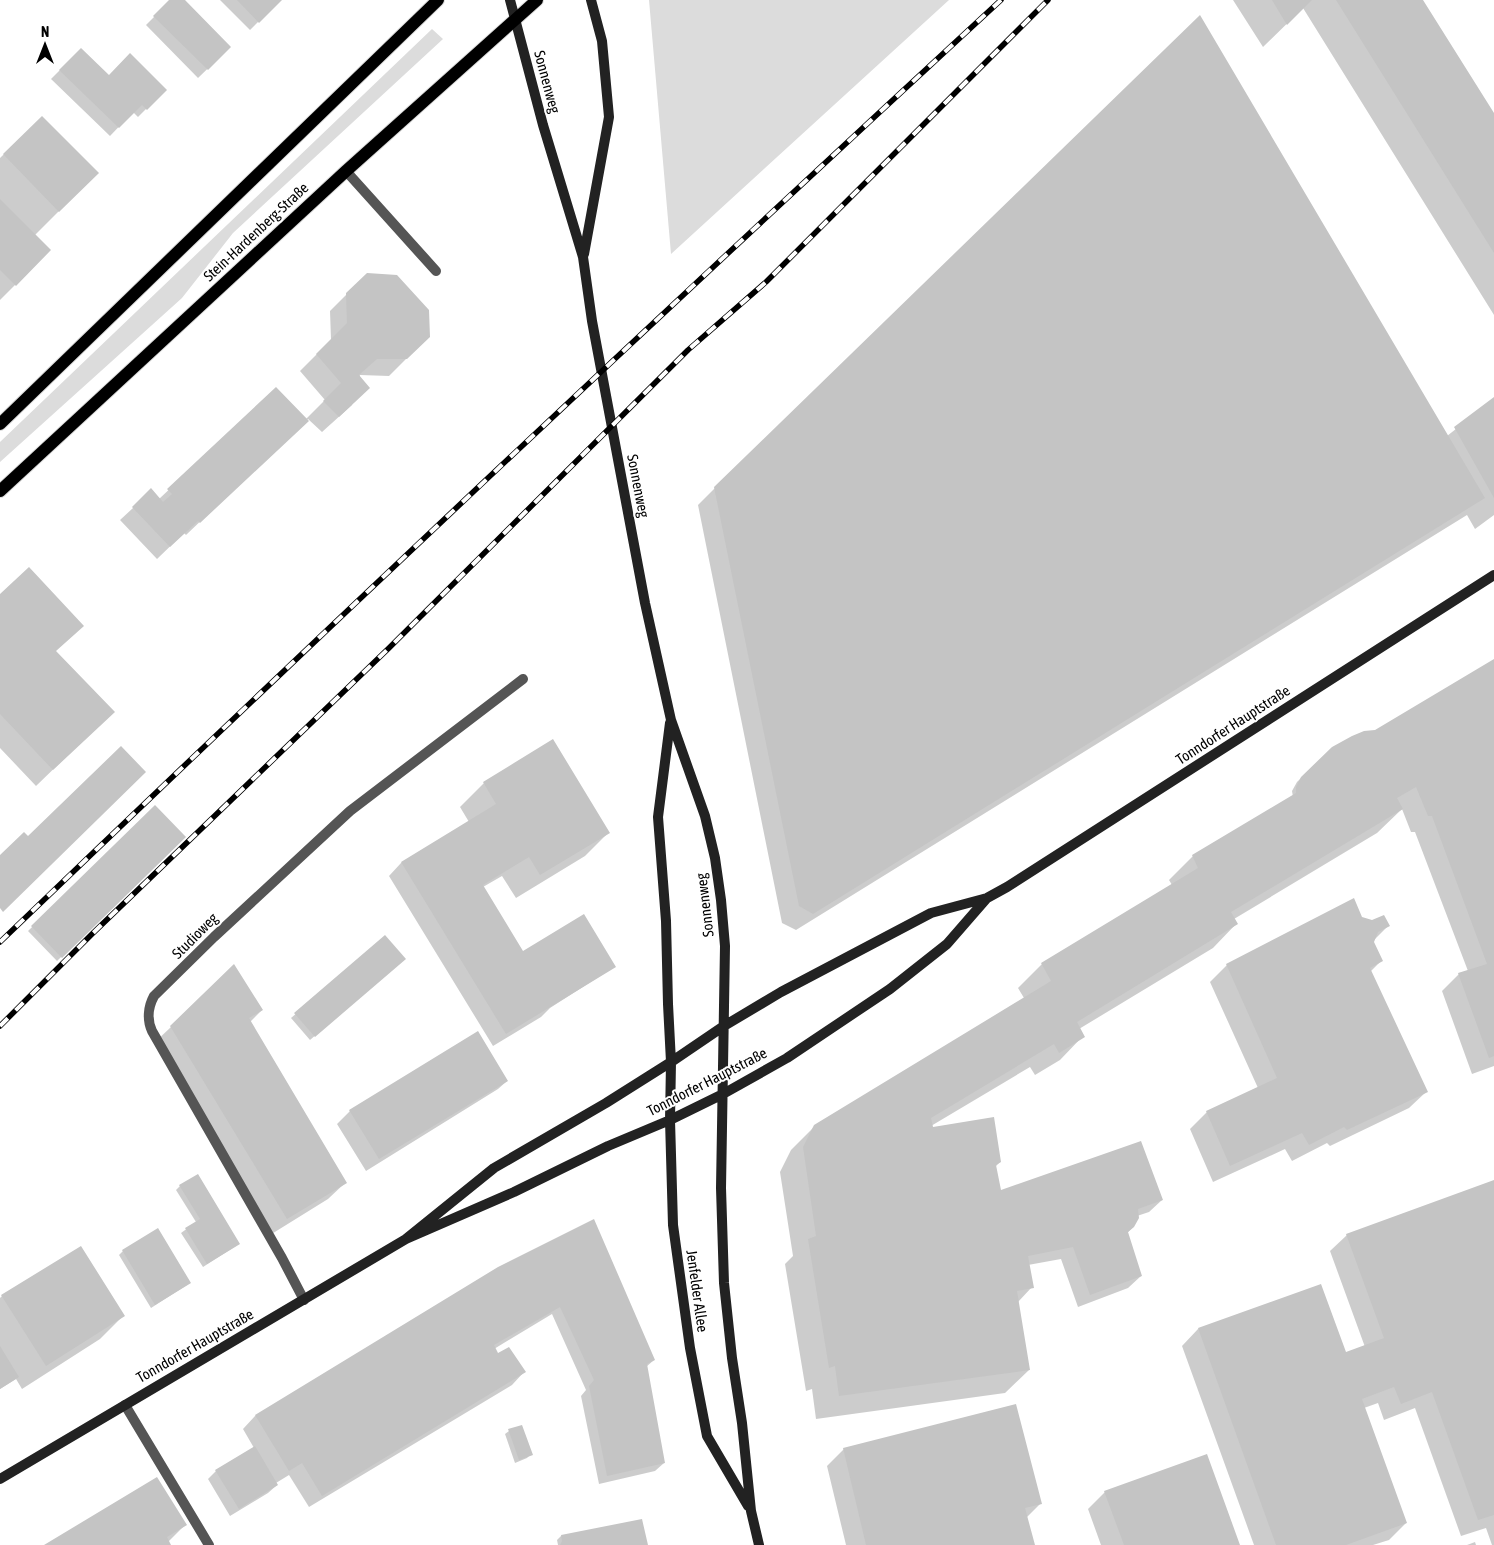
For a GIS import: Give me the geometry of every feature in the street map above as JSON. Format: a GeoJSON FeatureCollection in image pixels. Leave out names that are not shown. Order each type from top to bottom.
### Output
{"type":"FeatureCollection","features":[{"type":"Feature","properties":{"kind":"main road"},"geometry":{"type":"LineString","coordinates":[[0,424],[438,0]]}},
{"type":"Feature","properties":{"kind":"main road","name":"Sonnenweg"},"geometry":{"type":"LineString","coordinates":[[510,0],[543,125],[583,257],[592,321],[645,603],[671,720],[705,816],[714,858],[721,900],[725,946],[723,1094]]}},
{"type":"Feature","properties":{"kind":"main road","name":"Stein-Hardenberg-Straße"},"geometry":{"type":"LineString","coordinates":[[0,491],[346,171],[537,0]]}},
{"type":"Feature","properties":{"kind":"main road","name":"Sonnenweg"},"geometry":{"type":"LineString","coordinates":[[583,257],[608,117],[602,41],[591,0]]}},
{"type":"Feature","properties":{"kind":"main road","name":"Tonndorfer Hauptstraße"},"geometry":{"type":"LineString","coordinates":[[406,1239],[494,1168],[606,1103],[724,1026],[819,970],[931,913],[987,898],[1494,575]]}},
{"type":"Feature","properties":{"kind":"main road","name":"Sonnenweg"},"geometry":{"type":"LineString","coordinates":[[671,720],[658,817],[666,921],[671,1062]]}},
{"type":"Feature","properties":{"kind":"main road","name":"Tonndorfer Hauptstraße"},"geometry":{"type":"LineString","coordinates":[[0,1479],[406,1239],[514,1192],[608,1146],[670,1120],[723,1094],[787,1058],[890,989],[947,944],[987,898]]}},
{"type":"Feature","properties":{"kind":"main road","name":"Jenfelder Allee"},"geometry":{"type":"LineString","coordinates":[[671,1062],[670,1120],[673,1225],[689,1340],[707,1436],[750,1510]]}},
{"type":"Feature","properties":{"kind":"main road","name":"Jenfelder Allee"},"geometry":{"type":"LineString","coordinates":[[723,1094],[721,1188],[724,1283],[732,1358],[742,1423],[750,1510],[759,1545]]}},
{"type":"Feature","properties":{"kind":"street"},"geometry":{"type":"LineString","coordinates":[[346,171],[436,272]]}},
{"type":"Feature","properties":{"kind":"street","name":"Studioweg"},"geometry":{"type":"LineString","coordinates":[[304,1300],[282,1258],[152,1031],[149,1019],[152,1001],[154,996],[214,937],[350,810],[523,679]]}},
{"type":"Feature","properties":{"kind":"street"},"geometry":{"type":"LineString","coordinates":[[125,1405],[210,1545]]}},
{"type":"Feature","properties":{"kind":"shaded area"},"geometry":{"type":"Polygon","coordinates":[[[649,0],[949,0],[671,254],[649,0]]]}},
{"type":"Feature","properties":{"kind":"shaded area"},"geometry":{"type":"Polygon","coordinates":[[[432,29],[443,39],[233,233],[182,298],[0,462],[0,442],[432,29]]]}},
{"type":"Feature","properties":{"kind":"building"},"geometry":{"type":"Polygon","coordinates":[[[169,0],[185,0],[231,47],[208,70],[153,16],[169,0]]]}},
{"type":"Feature","properties":{"kind":"building"},"geometry":{"type":"Polygon","coordinates":[[[237,0],[282,0],[259,23],[237,0]]]}},
{"type":"Feature","properties":{"kind":"building"},"geometry":{"type":"Polygon","coordinates":[[[1272,0],[1312,0],[1287,25],[1272,0]]]}},
{"type":"Feature","properties":{"kind":"building"},"geometry":{"type":"Polygon","coordinates":[[[1336,0],[1423,0],[1494,113],[1494,253],[1336,0]]]}},
{"type":"Feature","properties":{"kind":"building"},"geometry":{"type":"Polygon","coordinates":[[[1200,15],[1485,498],[813,914],[799,906],[714,487],[1200,15]]]}},
{"type":"Feature","properties":{"kind":"building"},"geometry":{"type":"Polygon","coordinates":[[[81,48],[109,75],[130,53],[167,90],[147,110],[142,105],[119,128],[59,70],[81,48]]]}},
{"type":"Feature","properties":{"kind":"building"},"geometry":{"type":"Polygon","coordinates":[[[42,116],[99,173],[59,212],[3,154],[42,116]]]}},
{"type":"Feature","properties":{"kind":"building"},"geometry":{"type":"Polygon","coordinates":[[[0,199],[51,250],[16,286],[0,270],[0,199]]]}},
{"type":"Feature","properties":{"kind":"building"},"geometry":{"type":"Polygon","coordinates":[[[367,273],[397,275],[429,310],[430,337],[407,359],[377,359],[359,375],[370,388],[339,417],[323,401],[341,383],[316,354],[347,323],[346,293],[367,273]]]}},
{"type":"Feature","properties":{"kind":"building"},"geometry":{"type":"Polygon","coordinates":[[[276,387],[309,421],[200,523],[198,521],[170,547],[132,507],[151,488],[163,502],[172,494],[167,489],[276,387]]]}},
{"type":"Feature","properties":{"kind":"building"},"geometry":{"type":"Polygon","coordinates":[[[1494,397],[1494,498],[1454,427],[1494,397]]]}},
{"type":"Feature","properties":{"kind":"building"},"geometry":{"type":"Polygon","coordinates":[[[29,567],[84,626],[56,651],[115,712],[53,770],[0,714],[0,594],[29,567]]]}},
{"type":"Feature","properties":{"kind":"building"},"geometry":{"type":"Polygon","coordinates":[[[1494,659],[1494,1056],[1489,1058],[1458,973],[1487,964],[1432,816],[1428,816],[1416,787],[1397,798],[1403,809],[1231,912],[1238,924],[1077,1022],[1085,1037],[1059,1053],[1054,1044],[931,1118],[933,1127],[994,1117],[1001,1162],[996,1165],[1001,1190],[1141,1141],[1163,1200],[1138,1209],[1139,1218],[1134,1227],[1128,1232],[1142,1276],[1090,1295],[1073,1247],[1028,1256],[1034,1288],[1017,1291],[1030,1370],[839,1396],[835,1366],[829,1368],[808,1239],[816,1236],[803,1147],[814,1125],[1051,981],[1041,963],[1198,868],[1192,855],[1296,793],[1296,787],[1301,777],[1332,747],[1364,731],[1375,730],[1494,659]]]}},
{"type":"Feature","properties":{"kind":"building"},"geometry":{"type":"Polygon","coordinates":[[[553,739],[610,833],[540,875],[529,857],[483,885],[523,951],[584,914],[616,967],[506,1034],[401,862],[496,804],[483,782],[553,739]]]}},
{"type":"Feature","properties":{"kind":"building"},"geometry":{"type":"Polygon","coordinates":[[[121,746],[146,772],[3,912],[0,908],[0,855],[24,832],[28,836],[121,746]]]}},
{"type":"Feature","properties":{"kind":"building"},"geometry":{"type":"Polygon","coordinates":[[[155,805],[186,837],[62,958],[31,926],[155,805]]]}},
{"type":"Feature","properties":{"kind":"building"},"geometry":{"type":"Polygon","coordinates":[[[1354,898],[1362,917],[1372,920],[1384,915],[1390,926],[1378,932],[1374,942],[1383,961],[1370,968],[1428,1092],[1347,1130],[1344,1127],[1309,1145],[1302,1133],[1230,1166],[1206,1111],[1277,1078],[1226,964],[1354,898]]]}},
{"type":"Feature","properties":{"kind":"building"},"geometry":{"type":"Polygon","coordinates":[[[385,935],[406,959],[315,1037],[294,1013],[385,935]]]}},
{"type":"Feature","properties":{"kind":"building"},"geometry":{"type":"Polygon","coordinates":[[[234,964],[263,1010],[249,1018],[347,1183],[287,1219],[170,1026],[234,964]]]}},
{"type":"Feature","properties":{"kind":"building"},"geometry":{"type":"Polygon","coordinates":[[[478,1031],[508,1081],[379,1159],[349,1110],[478,1031]]]}},
{"type":"Feature","properties":{"kind":"building"},"geometry":{"type":"Polygon","coordinates":[[[198,1174],[240,1244],[207,1264],[185,1228],[200,1219],[179,1185],[198,1174]]]}},
{"type":"Feature","properties":{"kind":"building"},"geometry":{"type":"Polygon","coordinates":[[[1494,1180],[1494,1515],[1478,1520],[1432,1392],[1401,1404],[1394,1387],[1362,1399],[1407,1523],[1346,1545],[1276,1545],[1198,1328],[1321,1284],[1346,1352],[1384,1338],[1346,1234],[1494,1180]]]}},
{"type":"Feature","properties":{"kind":"building"},"geometry":{"type":"Polygon","coordinates":[[[594,1219],[655,1360],[647,1364],[665,1463],[607,1476],[589,1386],[594,1380],[560,1307],[494,1345],[498,1353],[509,1347],[526,1372],[322,1496],[302,1463],[289,1471],[255,1415],[498,1267],[594,1219]]]}},
{"type":"Feature","properties":{"kind":"building"},"geometry":{"type":"Polygon","coordinates":[[[158,1228],[191,1283],[155,1305],[122,1250],[158,1228]]]}},
{"type":"Feature","properties":{"kind":"building"},"geometry":{"type":"Polygon","coordinates":[[[81,1246],[125,1316],[46,1366],[1,1295],[81,1246]]]}},
{"type":"Feature","properties":{"kind":"building"},"geometry":{"type":"Polygon","coordinates":[[[0,1346],[19,1377],[0,1389],[0,1346]]]}},
{"type":"Feature","properties":{"kind":"building"},"geometry":{"type":"Polygon","coordinates":[[[1016,1404],[1042,1504],[1025,1508],[1035,1545],[866,1545],[843,1448],[1016,1404]]]}},
{"type":"Feature","properties":{"kind":"building"},"geometry":{"type":"Polygon","coordinates":[[[522,1425],[533,1455],[519,1460],[508,1429],[522,1425]]]}},
{"type":"Feature","properties":{"kind":"building"},"geometry":{"type":"Polygon","coordinates":[[[255,1446],[278,1485],[239,1509],[215,1470],[255,1446]]]}},
{"type":"Feature","properties":{"kind":"building"},"geometry":{"type":"Polygon","coordinates":[[[1207,1454],[1240,1545],[1124,1545],[1104,1491],[1207,1454]]]}},
{"type":"Feature","properties":{"kind":"building"},"geometry":{"type":"Polygon","coordinates":[[[157,1477],[187,1525],[167,1537],[171,1545],[44,1545],[157,1477]]]}},
{"type":"Feature","properties":{"kind":"building"},"geometry":{"type":"Polygon","coordinates":[[[642,1519],[648,1545],[560,1545],[562,1541],[561,1535],[642,1519]]]}},
{"type":"Feature","properties":{"kind":"railway"},"geometry":{"type":"LineString","coordinates":[[0,942],[498,469],[1001,0]]}},
{"type":"Feature","properties":{"kind":"railway"},"geometry":{"type":"LineString","coordinates":[[0,1026],[92,934],[389,648],[688,350],[766,282],[1048,0]]}}]}
